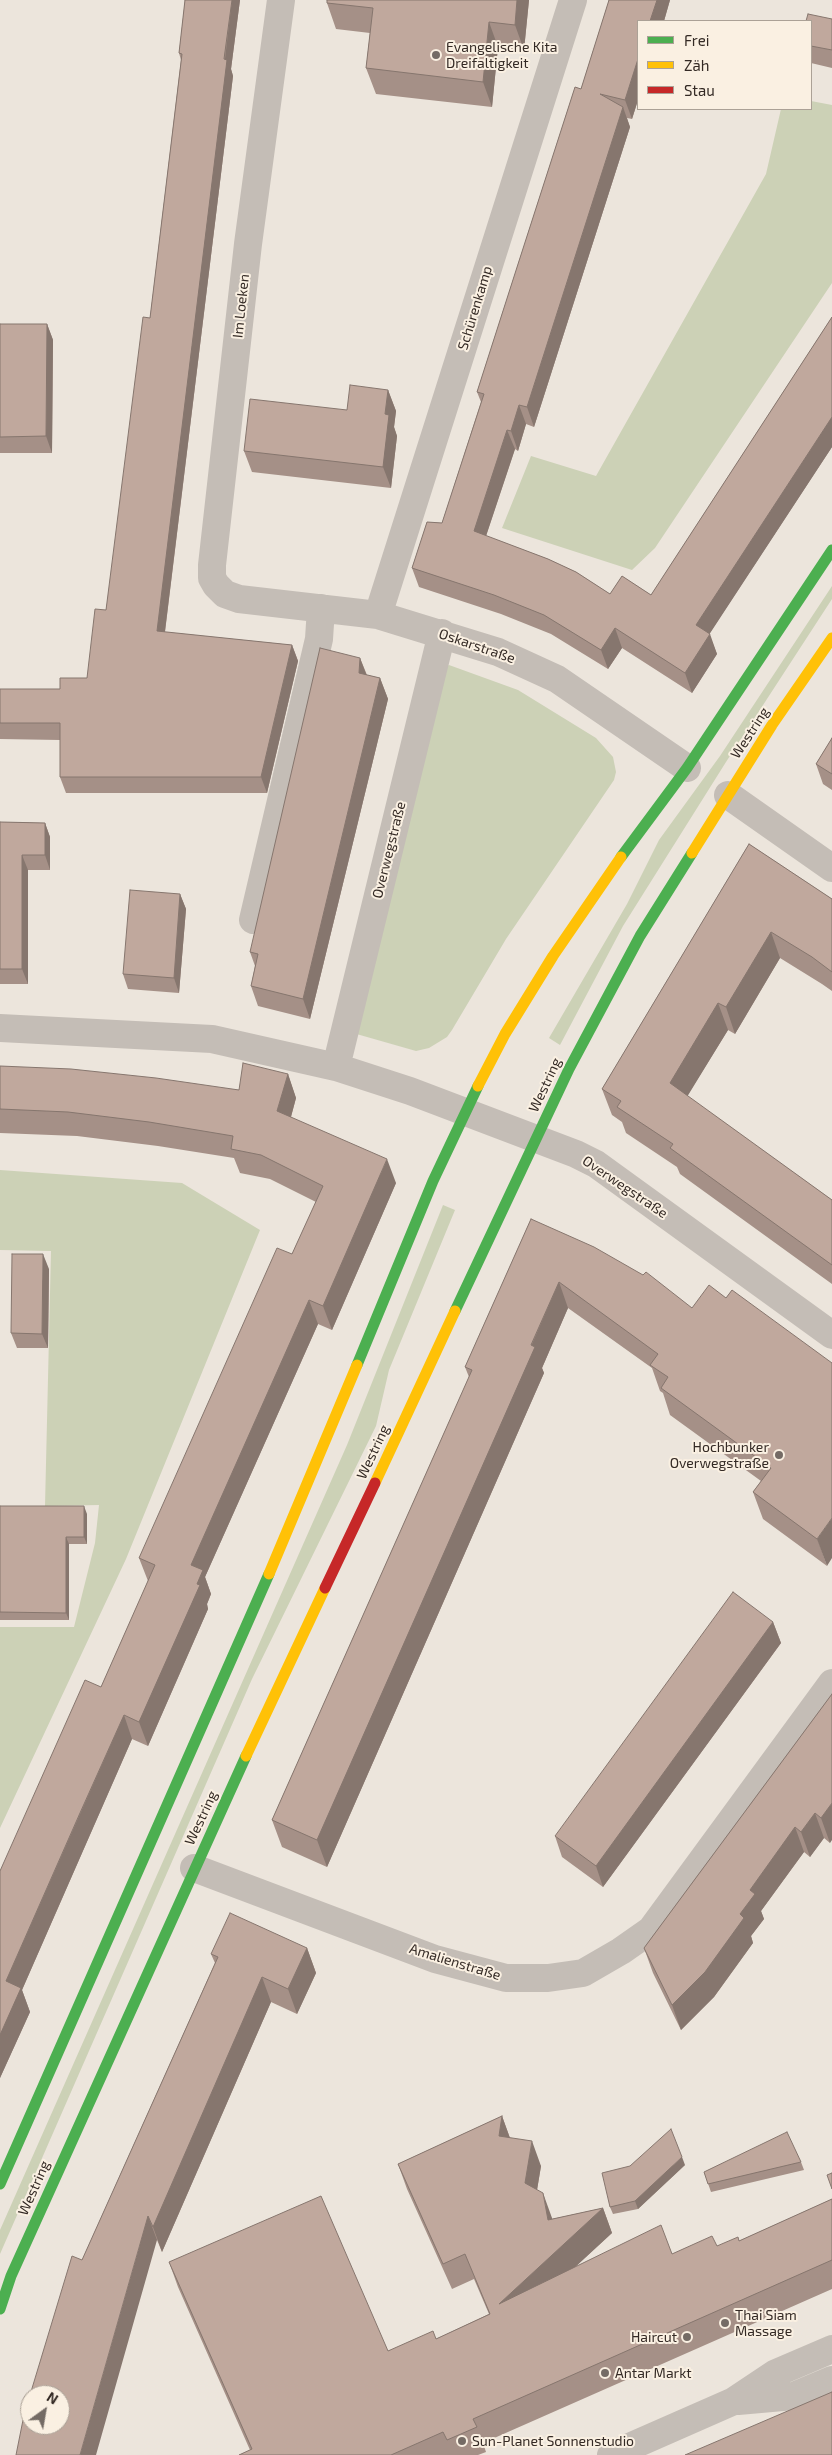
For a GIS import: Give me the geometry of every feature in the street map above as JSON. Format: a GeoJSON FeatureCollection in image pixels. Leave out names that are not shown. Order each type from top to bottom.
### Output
{"type":"FeatureCollection","features":[{"type":"Feature","properties":{"kind":"main road"},"geometry":{"type":"LineString","coordinates":[[0,2184],[295,1516],[465,1111],[505,1034],[553,956],[597,890],[687,768],[832,550]]}},
{"type":"Feature","properties":{"kind":"main road","name":"Westring"},"geometry":{"type":"LineString","coordinates":[[0,2309],[11,2276],[194,1868],[569,1069],[622,967],[728,795],[832,638]]}},
{"type":"Feature","properties":{"kind":"street","name":"Im Loeken"},"geometry":{"type":"LineString","coordinates":[[239,599],[225,594],[216,585],[212,578],[212,565],[248,244],[281,0]]}},
{"type":"Feature","properties":{"kind":"street","name":"Schürenkamp"},"geometry":{"type":"LineString","coordinates":[[378,615],[573,0]]}},
{"type":"Feature","properties":{"kind":"street","name":"Oskarstraße"},"geometry":{"type":"LineString","coordinates":[[239,599],[378,615],[442,633],[498,652],[557,679],[687,768]]}},
{"type":"Feature","properties":{"kind":"street"},"geometry":{"type":"LineString","coordinates":[[253,920],[319,639],[321,608]]}},
{"type":"Feature","properties":{"kind":"street","name":"Overwegstraße"},"geometry":{"type":"LineString","coordinates":[[336,1067],[442,633]]}},
{"type":"Feature","properties":{"kind":"street"},"geometry":{"type":"LineString","coordinates":[[728,795],[832,868]]}},
{"type":"Feature","properties":{"kind":"street","name":"Overwegstraße"},"geometry":{"type":"LineString","coordinates":[[0,1028],[212,1039],[336,1067],[465,1111],[537,1138],[596,1164],[832,1336]]}},
{"type":"Feature","properties":{"kind":"street","name":"Amalienstraße"},"geometry":{"type":"LineString","coordinates":[[194,1868],[435,1959],[506,1978],[548,1978],[583,1973],[621,1952],[651,1930],[832,1683]]}},
{"type":"Feature","properties":{"kind":"street"},"geometry":{"type":"LineString","coordinates":[[612,2455],[734,2401],[776,2373],[832,2349]]}},
{"type":"Feature","properties":{"kind":"street"},"geometry":{"type":"LineString","coordinates":[[734,2401],[794,2396],[832,2380]]}},
{"type":"Feature","properties":{"kind":"green space"},"geometry":{"type":"Polygon","coordinates":[[[812,101],[832,105],[832,283],[655,548],[632,570],[502,528],[531,456],[596,476],[766,174],[781,110],[812,110],[812,101]]]}},
{"type":"Feature","properties":{"kind":"green space"},"geometry":{"type":"Polygon","coordinates":[[[832,586],[832,599],[726,762],[623,926],[560,1045],[549,1038],[627,904],[659,840],[720,756],[832,586]]]}},
{"type":"Feature","properties":{"kind":"green space"},"geometry":{"type":"Polygon","coordinates":[[[449,665],[518,690],[596,738],[613,757],[616,772],[614,780],[506,939],[447,1037],[429,1048],[416,1051],[353,1033],[444,668],[449,665]]]}},
{"type":"Feature","properties":{"kind":"green space"},"geometry":{"type":"Polygon","coordinates":[[[0,1170],[182,1183],[260,1230],[126,1559],[0,1828],[0,1627],[74,1627],[95,1543],[99,1505],[45,1506],[51,1251],[0,1250],[0,1170]]]}},
{"type":"Feature","properties":{"kind":"green space"},"geometry":{"type":"Polygon","coordinates":[[[443,1205],[455,1210],[389,1370],[376,1426],[252,1679],[0,2254],[0,2230],[347,1445],[443,1205]]]}},
{"type":"Feature","properties":{"kind":"building"},"geometry":{"type":"Polygon","coordinates":[[[185,0],[232,0],[224,59],[227,60],[157,631],[292,645],[261,777],[60,777],[60,723],[0,723],[0,689],[60,689],[60,678],[87,678],[95,609],[106,610],[143,317],[150,318],[182,54],[179,53],[185,0]]]}},
{"type":"Feature","properties":{"kind":"building","name":"Evangelische Kita Dreifaltigkeit"},"geometry":{"type":"Polygon","coordinates":[[[327,0],[517,0],[515,25],[489,22],[483,82],[366,68],[373,8],[327,3],[327,0]]]}},
{"type":"Feature","properties":{"kind":"building"},"geometry":{"type":"Polygon","coordinates":[[[609,0],[657,0],[650,20],[637,20],[637,62],[625,100],[600,94],[623,107],[527,407],[519,405],[511,431],[507,430],[474,531],[548,559],[576,572],[610,594],[622,576],[651,595],[832,317],[832,417],[696,625],[710,634],[685,673],[615,628],[601,650],[544,615],[494,595],[412,568],[427,522],[442,523],[484,394],[477,392],[575,87],[581,89],[609,0]]]}},
{"type":"Feature","properties":{"kind":"building"},"geometry":{"type":"Polygon","coordinates":[[[808,14],[832,19],[832,50],[812,46],[812,20],[806,20],[808,14]]]}},
{"type":"Feature","properties":{"kind":"building"},"geometry":{"type":"Polygon","coordinates":[[[0,324],[47,324],[46,436],[0,437],[0,324]]]}},
{"type":"Feature","properties":{"kind":"building"},"geometry":{"type":"Polygon","coordinates":[[[350,385],[388,390],[385,414],[389,415],[383,467],[244,451],[250,399],[347,410],[350,385]]]}},
{"type":"Feature","properties":{"kind":"building"},"geometry":{"type":"Polygon","coordinates":[[[320,648],[360,658],[359,673],[380,678],[303,999],[251,986],[258,954],[250,952],[320,648]]]}},
{"type":"Feature","properties":{"kind":"building"},"geometry":{"type":"Polygon","coordinates":[[[832,738],[832,774],[816,764],[832,738]]]}},
{"type":"Feature","properties":{"kind":"building"},"geometry":{"type":"Polygon","coordinates":[[[0,822],[45,823],[45,855],[22,855],[22,969],[0,969],[0,822]]]}},
{"type":"Feature","properties":{"kind":"building"},"geometry":{"type":"Polygon","coordinates":[[[749,844],[832,899],[832,972],[812,957],[771,932],[726,1007],[718,1003],[670,1083],[832,1200],[832,1265],[670,1148],[673,1144],[617,1107],[621,1101],[602,1089],[749,844]]]}},
{"type":"Feature","properties":{"kind":"building"},"geometry":{"type":"Polygon","coordinates":[[[130,890],[180,894],[174,978],[123,974],[130,890]]]}},
{"type":"Feature","properties":{"kind":"building"},"geometry":{"type":"Polygon","coordinates":[[[243,1063],[288,1074],[277,1111],[387,1159],[323,1306],[309,1300],[191,1565],[203,1570],[197,1584],[200,1585],[139,1722],[124,1715],[80,1813],[6,1981],[21,1988],[0,2035],[0,1871],[85,1680],[101,1687],[155,1565],[139,1558],[277,1248],[292,1254],[323,1186],[261,1155],[231,1149],[233,1136],[149,1122],[68,1112],[0,1109],[0,1066],[71,1069],[156,1078],[239,1090],[243,1063]]]}},
{"type":"Feature","properties":{"kind":"building"},"geometry":{"type":"Polygon","coordinates":[[[531,1219],[594,1247],[643,1275],[646,1272],[692,1308],[709,1285],[726,1298],[732,1290],[832,1363],[832,1518],[817,1539],[753,1492],[771,1468],[661,1388],[668,1377],[650,1365],[658,1354],[559,1282],[531,1345],[535,1347],[317,1840],[272,1820],[472,1370],[465,1367],[531,1219]]]}},
{"type":"Feature","properties":{"kind":"building"},"geometry":{"type":"Polygon","coordinates":[[[12,1254],[43,1254],[42,1334],[11,1333],[12,1254]]]}},
{"type":"Feature","properties":{"kind":"building"},"geometry":{"type":"Polygon","coordinates":[[[0,1506],[84,1506],[84,1537],[66,1537],[66,1613],[0,1612],[0,1506]]]}},
{"type":"Feature","properties":{"kind":"building"},"geometry":{"type":"Polygon","coordinates":[[[733,1592],[773,1622],[596,1866],[555,1836],[733,1592]]]}},
{"type":"Feature","properties":{"kind":"building"},"geometry":{"type":"Polygon","coordinates":[[[832,1694],[832,1803],[821,1818],[815,1813],[801,1832],[795,1827],[750,1890],[755,1894],[740,1914],[744,1918],[705,1972],[672,2005],[644,1948],[832,1694]]]}},
{"type":"Feature","properties":{"kind":"building"},"geometry":{"type":"Polygon","coordinates":[[[230,1913],[307,1948],[288,1989],[262,1977],[153,2227],[148,2216],[80,2455],[16,2455],[20,2435],[70,2435],[70,2385],[33,2385],[72,2256],[82,2260],[218,1957],[211,1954],[230,1913]]]}},
{"type":"Feature","properties":{"kind":"building"},"geometry":{"type":"Polygon","coordinates":[[[502,2116],[499,2136],[532,2141],[525,2183],[543,2193],[548,2220],[603,2208],[499,2304],[661,2225],[672,2254],[712,2236],[717,2246],[738,2237],[739,2241],[832,2199],[832,2260],[473,2419],[477,2427],[447,2440],[443,2432],[391,2455],[239,2455],[252,2449],[169,2262],[321,2196],[388,2351],[433,2331],[436,2339],[490,2314],[465,2254],[443,2264],[398,2164],[502,2116]]]}},
{"type":"Feature","properties":{"kind":"building"},"geometry":{"type":"Polygon","coordinates":[[[671,2129],[682,2157],[635,2201],[610,2207],[602,2173],[630,2166],[671,2129]]]}},
{"type":"Feature","properties":{"kind":"building"},"geometry":{"type":"Polygon","coordinates":[[[787,2132],[801,2162],[708,2184],[704,2172],[787,2132]]]}},
{"type":"Feature","properties":{"kind":"building"},"geometry":{"type":"Polygon","coordinates":[[[832,2173],[832,2189],[827,2175],[832,2173]]]}},
{"type":"Feature","properties":{"kind":"building"},"geometry":{"type":"Polygon","coordinates":[[[832,2392],[832,2455],[685,2455],[832,2392]]]}},
{"type":"Feature","properties":{"kind":"traffic: fast"},"geometry":{"type":"LineString","coordinates":[[621,857],[687,768],[832,550]]}},
{"type":"Feature","properties":{"kind":"traffic: fast"},"geometry":{"type":"LineString","coordinates":[[455,1311],[569,1069],[640,936],[692,853]]}},
{"type":"Feature","properties":{"kind":"traffic: fast"},"geometry":{"type":"LineString","coordinates":[[357,1365],[433,1181],[478,1086]]}},
{"type":"Feature","properties":{"kind":"traffic: fast"},"geometry":{"type":"LineString","coordinates":[[0,2184],[269,1574]]}},
{"type":"Feature","properties":{"kind":"traffic: fast"},"geometry":{"type":"LineString","coordinates":[[0,2309],[11,2276],[246,1756]]}},
{"type":"Feature","properties":{"kind":"traffic: slow"},"geometry":{"type":"LineString","coordinates":[[692,853],[772,725],[832,638]]}},
{"type":"Feature","properties":{"kind":"traffic: slow"},"geometry":{"type":"LineString","coordinates":[[478,1086],[505,1034],[553,956],[621,857]]}},
{"type":"Feature","properties":{"kind":"traffic: slow"},"geometry":{"type":"LineString","coordinates":[[375,1483],[455,1311]]}},
{"type":"Feature","properties":{"kind":"traffic: slow"},"geometry":{"type":"LineString","coordinates":[[269,1574],[357,1365]]}},
{"type":"Feature","properties":{"kind":"traffic: slow"},"geometry":{"type":"LineString","coordinates":[[246,1756],[325,1588]]}},
{"type":"Feature","properties":{"kind":"traffic: jam"},"geometry":{"type":"LineString","coordinates":[[325,1588],[375,1483]]}},
{"type":"Feature","properties":{"kind":"place","name":"Evangelische Kita Dreifaltigkeit"},"geometry":{"type":"Point","coordinates":[436,55]}},
{"type":"Feature","properties":{"kind":"place","name":"Hochbunker Overwegstraße"},"geometry":{"type":"Point","coordinates":[779,1455]}},
{"type":"Feature","properties":{"kind":"place","name":"Thai Siam Massage"},"geometry":{"type":"Point","coordinates":[725,2323]}},
{"type":"Feature","properties":{"kind":"place","name":"Haircut"},"geometry":{"type":"Point","coordinates":[687,2337]}},
{"type":"Feature","properties":{"kind":"place","name":"Antar Markt"},"geometry":{"type":"Point","coordinates":[605,2373]}},
{"type":"Feature","properties":{"kind":"place","name":"Sun-Planet Sonnenstudio"},"geometry":{"type":"Point","coordinates":[462,2441]}}]}
